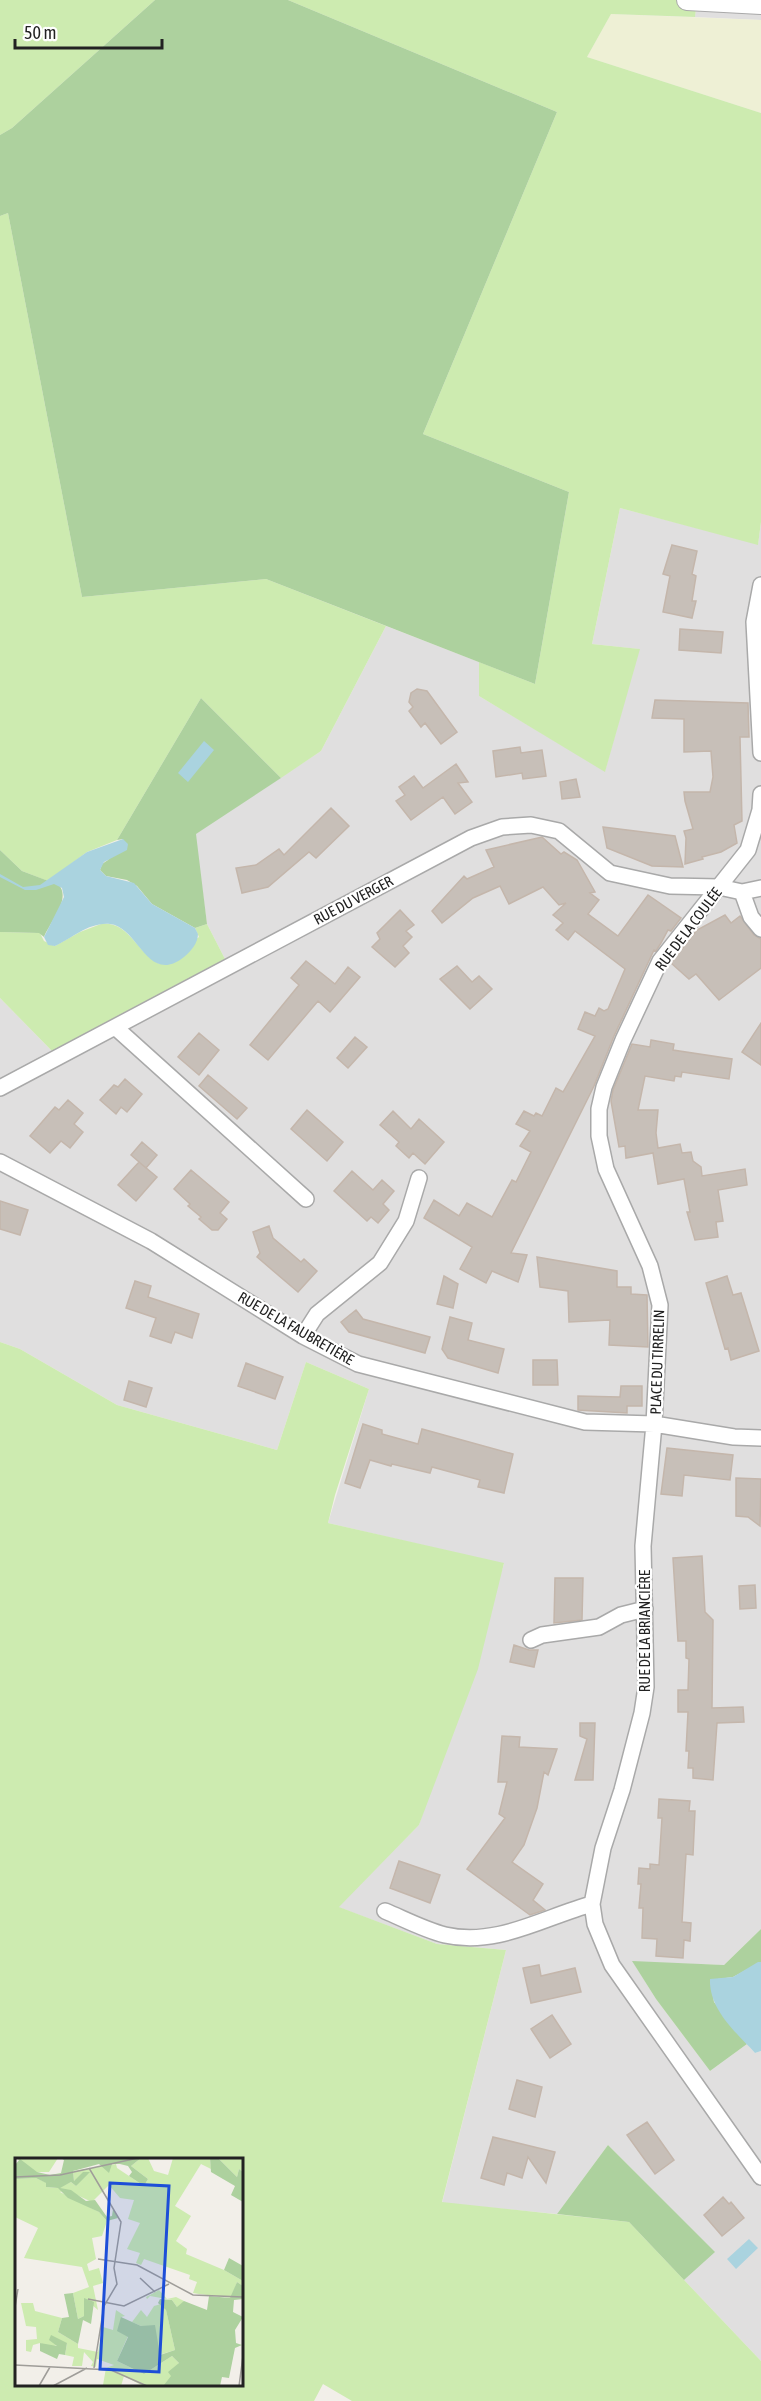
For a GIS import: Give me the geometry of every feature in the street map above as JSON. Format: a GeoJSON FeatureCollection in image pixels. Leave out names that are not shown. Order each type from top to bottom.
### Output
{"type":"FeatureCollection","features":[{"type":"Feature","properties":{"kind":"street"},"geometry":{"type":"LineString","coordinates":[[687,0],[761,4]]}},
{"type":"Feature","properties":{"kind":"street"},"geometry":{"type":"LineString","coordinates":[[761,585],[754,622],[761,753]]}},
{"type":"Feature","properties":{"kind":"street","name":"RUE DE LA COULÉE"},"geometry":{"type":"LineString","coordinates":[[650,1266],[606,1169],[599,1136],[599,1109],[604,1087],[622,1040],[660,961],[748,850],[760,810],[761,794]]}},
{"type":"Feature","properties":{"kind":"street","name":"RUE DU VERGER"},"geometry":{"type":"LineString","coordinates":[[0,1088],[471,837],[502,827],[531,825],[559,831],[610,873],[669,885],[719,887],[742,892]]}},
{"type":"Feature","properties":{"kind":"street"},"geometry":{"type":"LineString","coordinates":[[761,888],[742,892],[751,917],[761,929]]}},
{"type":"Feature","properties":{"kind":"street"},"geometry":{"type":"LineString","coordinates":[[115,1027],[306,1199]]}},
{"type":"Feature","properties":{"kind":"street","name":"RUE DE LA FAUBRETIÈRE"},"geometry":{"type":"LineString","coordinates":[[0,1162],[151,1241],[303,1336],[358,1364],[585,1422],[654,1424],[734,1437],[761,1438]]}},
{"type":"Feature","properties":{"kind":"street"},"geometry":{"type":"LineString","coordinates":[[303,1336],[317,1314],[380,1263],[406,1221],[419,1178]]}},
{"type":"Feature","properties":{"kind":"street","name":"PLACE DU TIRRELIN"},"geometry":{"type":"LineString","coordinates":[[650,1266],[660,1305],[654,1424]]}},
{"type":"Feature","properties":{"kind":"street","name":"RUE DE LA BRIANCIÈRE"},"geometry":{"type":"LineString","coordinates":[[654,1424],[643,1546],[646,1687],[642,1713],[622,1790],[603,1848],[592,1904],[595,1924],[612,1965],[761,2177]]}},
{"type":"Feature","properties":{"kind":"street"},"geometry":{"type":"LineString","coordinates":[[531,1640],[542,1635],[599,1627],[621,1615],[645,1609]]}},
{"type":"Feature","properties":{"kind":"street"},"geometry":{"type":"LineString","coordinates":[[385,1911],[446,1935],[473,1937],[510,1934],[592,1904]]}},
{"type":"Feature","properties":{"kind":"shaded area"},"geometry":{"type":"Polygon","coordinates":[[[697,0],[761,0],[761,20],[695,17],[697,0]]]}},
{"type":"Feature","properties":{"kind":"shaded area"},"geometry":{"type":"Polygon","coordinates":[[[620,508],[758,544],[761,522],[761,1929],[724,1965],[633,1962],[656,1999],[710,2071],[747,2044],[755,2053],[761,2051],[761,2361],[684,2280],[714,2252],[608,2145],[557,2214],[442,2203],[506,1950],[437,1944],[338,1907],[419,1825],[504,1564],[328,1523],[369,1389],[306,1362],[277,1450],[117,1405],[20,1349],[0,1342],[0,998],[52,1051],[225,959],[207,924],[195,834],[321,751],[386,626],[479,662],[479,696],[605,771],[639,649],[592,644],[620,508]]]}},
{"type":"Feature","properties":{"kind":"green space"},"geometry":{"type":"Polygon","coordinates":[[[0,0],[155,0],[12,128],[0,135],[0,0]]]}},
{"type":"Feature","properties":{"kind":"green space"},"geometry":{"type":"Polygon","coordinates":[[[155,0],[288,0],[557,112],[423,434],[569,492],[535,684],[266,579],[82,597],[8,213],[0,216],[0,135],[12,128],[155,0]]]}},
{"type":"Feature","properties":{"kind":"green space"},"geometry":{"type":"Polygon","coordinates":[[[288,0],[697,0],[695,17],[611,14],[587,57],[761,113],[761,522],[758,545],[620,508],[592,644],[640,649],[605,772],[479,696],[479,662],[535,684],[569,492],[423,434],[557,112],[288,0]]]}},
{"type":"Feature","properties":{"kind":"green space"},"geometry":{"type":"Polygon","coordinates":[[[611,14],[761,20],[761,113],[587,57],[611,14]]]}},
{"type":"Feature","properties":{"kind":"green space"},"geometry":{"type":"Polygon","coordinates":[[[8,213],[82,597],[266,579],[386,626],[321,751],[281,778],[201,698],[117,840],[87,852],[48,881],[22,871],[0,850],[0,216],[8,213]]]}},
{"type":"Feature","properties":{"kind":"green space"},"geometry":{"type":"Polygon","coordinates":[[[201,698],[281,778],[196,834],[207,924],[195,928],[152,904],[137,886],[127,880],[106,876],[100,870],[102,864],[108,860],[123,839],[117,840],[201,698]]]}},
{"type":"Feature","properties":{"kind":"green space"},"geometry":{"type":"Polygon","coordinates":[[[0,850],[22,871],[59,885],[63,897],[61,904],[44,937],[39,933],[0,932],[0,850]]]}},
{"type":"Feature","properties":{"kind":"green space"},"geometry":{"type":"Polygon","coordinates":[[[101,924],[119,927],[145,953],[160,964],[199,937],[195,928],[207,924],[225,959],[52,1051],[0,998],[0,932],[40,933],[44,941],[55,946],[80,932],[101,924]]]}},
{"type":"Feature","properties":{"kind":"green space"},"geometry":{"type":"Polygon","coordinates":[[[0,1342],[20,1349],[117,1405],[277,1450],[306,1362],[369,1389],[328,1523],[504,1563],[478,1669],[419,1825],[339,1907],[437,1944],[506,1950],[442,2202],[629,2222],[761,2361],[761,2401],[352,2401],[323,2384],[314,2401],[0,2401],[0,1342]]]}},
{"type":"Feature","properties":{"kind":"green space"},"geometry":{"type":"Polygon","coordinates":[[[761,1929],[761,1962],[733,1977],[710,1980],[714,2002],[747,2044],[710,2071],[656,1999],[632,1961],[724,1965],[761,1929]]]}},
{"type":"Feature","properties":{"kind":"green space"},"geometry":{"type":"Polygon","coordinates":[[[608,2145],[715,2252],[684,2280],[629,2222],[557,2214],[608,2145]]]}},
{"type":"Feature","properties":{"kind":"water"},"geometry":{"type":"Polygon","coordinates":[[[204,741],[214,750],[188,782],[178,773],[204,741]]]}},
{"type":"Feature","properties":{"kind":"water"},"geometry":{"type":"Polygon","coordinates":[[[123,839],[128,844],[127,850],[104,862],[100,870],[106,876],[134,883],[152,904],[195,928],[198,934],[189,952],[171,964],[161,964],[152,960],[129,934],[120,927],[110,924],[95,925],[55,946],[48,945],[44,937],[64,897],[62,888],[54,884],[36,890],[25,890],[0,877],[0,874],[23,887],[40,885],[87,852],[123,839]]]}},
{"type":"Feature","properties":{"kind":"water"},"geometry":{"type":"Polygon","coordinates":[[[761,1962],[761,2051],[755,2053],[725,2020],[714,2001],[710,1979],[733,1977],[761,1962]]]}},
{"type":"Feature","properties":{"kind":"water"},"geometry":{"type":"Polygon","coordinates":[[[749,2239],[758,2248],[736,2269],[727,2259],[749,2239]]]}},
{"type":"Feature","properties":{"kind":"building"},"geometry":{"type":"Polygon","coordinates":[[[672,545],[697,551],[692,574],[696,576],[692,601],[696,601],[692,618],[663,612],[670,576],[663,574],[672,545]]]}},
{"type":"Feature","properties":{"kind":"building"},"geometry":{"type":"Polygon","coordinates":[[[680,629],[723,632],[721,653],[679,650],[680,629]]]}},
{"type":"Feature","properties":{"kind":"building"},"geometry":{"type":"Polygon","coordinates":[[[417,689],[427,691],[457,732],[441,744],[425,723],[421,727],[409,711],[413,707],[409,702],[411,693],[417,689]]]}},
{"type":"Feature","properties":{"kind":"building"},"geometry":{"type":"Polygon","coordinates":[[[655,700],[748,703],[749,737],[740,737],[742,821],[734,825],[737,843],[721,852],[685,864],[684,831],[693,829],[684,792],[710,792],[713,777],[711,751],[684,752],[684,719],[652,718],[655,700]]]}},
{"type":"Feature","properties":{"kind":"building"},"geometry":{"type":"Polygon","coordinates":[[[520,747],[521,753],[542,750],[546,776],[523,779],[522,773],[496,777],[493,751],[520,747]]]}},
{"type":"Feature","properties":{"kind":"building"},"geometry":{"type":"Polygon","coordinates":[[[456,764],[468,782],[458,783],[472,802],[455,814],[443,797],[411,820],[396,801],[405,795],[399,787],[414,776],[423,788],[456,764]]]}},
{"type":"Feature","properties":{"kind":"building"},"geometry":{"type":"Polygon","coordinates":[[[576,779],[580,797],[562,799],[560,782],[576,779]]]}},
{"type":"Feature","properties":{"kind":"building"},"geometry":{"type":"Polygon","coordinates":[[[331,808],[349,826],[316,858],[309,852],[268,887],[242,893],[236,868],[256,865],[279,849],[284,855],[331,808]]]}},
{"type":"Feature","properties":{"kind":"building"},"geometry":{"type":"Polygon","coordinates":[[[603,827],[675,836],[683,867],[652,866],[607,848],[603,827]]]}},
{"type":"Feature","properties":{"kind":"building"},"geometry":{"type":"Polygon","coordinates":[[[542,837],[561,854],[564,852],[577,860],[595,892],[590,893],[599,900],[588,914],[618,936],[648,895],[681,918],[671,931],[668,930],[656,951],[654,950],[614,1036],[594,1086],[511,1253],[527,1255],[518,1282],[492,1271],[486,1283],[460,1269],[472,1247],[424,1218],[434,1200],[459,1216],[467,1203],[492,1217],[512,1180],[516,1182],[531,1152],[520,1146],[530,1131],[516,1124],[524,1111],[534,1116],[536,1113],[542,1116],[556,1088],[563,1092],[595,1036],[578,1029],[585,1012],[595,1016],[599,1008],[604,1011],[608,1009],[625,969],[575,931],[568,940],[556,930],[563,923],[553,915],[566,903],[559,905],[543,887],[509,904],[500,886],[473,898],[442,923],[432,911],[464,876],[467,879],[494,867],[486,850],[542,837]]]}},
{"type":"Feature","properties":{"kind":"building"},"geometry":{"type":"Polygon","coordinates":[[[400,910],[414,925],[406,931],[412,937],[403,946],[409,953],[395,967],[372,947],[380,939],[377,933],[400,910]]]}},
{"type":"Feature","properties":{"kind":"building"},"geometry":{"type":"Polygon","coordinates":[[[725,915],[731,923],[740,916],[754,935],[761,939],[761,968],[719,1000],[696,974],[689,979],[671,963],[697,930],[725,915]]]}},
{"type":"Feature","properties":{"kind":"building"},"geometry":{"type":"Polygon","coordinates":[[[306,961],[335,984],[348,967],[360,977],[330,1012],[318,1001],[268,1060],[250,1045],[299,985],[291,978],[306,961]]]}},
{"type":"Feature","properties":{"kind":"building"},"geometry":{"type":"Polygon","coordinates":[[[457,966],[472,982],[479,976],[492,989],[470,1009],[440,979],[457,966]]]}},
{"type":"Feature","properties":{"kind":"building"},"geometry":{"type":"Polygon","coordinates":[[[761,1023],[761,1065],[742,1052],[761,1023]]]}},
{"type":"Feature","properties":{"kind":"building"},"geometry":{"type":"Polygon","coordinates":[[[199,1033],[219,1050],[199,1075],[178,1057],[199,1033]]]}},
{"type":"Feature","properties":{"kind":"building"},"geometry":{"type":"Polygon","coordinates":[[[355,1037],[367,1047],[348,1068],[337,1058],[355,1037]]]}},
{"type":"Feature","properties":{"kind":"building"},"geometry":{"type":"Polygon","coordinates":[[[651,1040],[674,1044],[673,1050],[732,1059],[729,1079],[682,1072],[681,1077],[675,1076],[674,1081],[645,1076],[638,1110],[658,1110],[656,1133],[658,1148],[680,1144],[682,1153],[691,1152],[693,1161],[701,1167],[702,1176],[745,1169],[747,1185],[718,1190],[723,1221],[716,1222],[718,1237],[695,1240],[687,1212],[690,1212],[684,1179],[658,1184],[653,1153],[626,1158],[625,1146],[619,1147],[611,1101],[613,1090],[632,1044],[650,1047],[651,1040]]]}},
{"type":"Feature","properties":{"kind":"building"},"geometry":{"type":"Polygon","coordinates":[[[208,1075],[247,1108],[237,1119],[199,1086],[208,1075]]]}},
{"type":"Feature","properties":{"kind":"building"},"geometry":{"type":"Polygon","coordinates":[[[125,1079],[142,1094],[127,1112],[121,1107],[116,1114],[100,1100],[114,1085],[118,1087],[125,1079]]]}},
{"type":"Feature","properties":{"kind":"building"},"geometry":{"type":"Polygon","coordinates":[[[68,1100],[83,1113],[74,1124],[83,1132],[70,1148],[61,1141],[50,1153],[30,1136],[55,1107],[59,1110],[68,1100]]]}},
{"type":"Feature","properties":{"kind":"building"},"geometry":{"type":"Polygon","coordinates":[[[307,1110],[343,1142],[327,1161],[291,1129],[307,1110]]]}},
{"type":"Feature","properties":{"kind":"building"},"geometry":{"type":"Polygon","coordinates":[[[393,1111],[411,1129],[419,1119],[444,1142],[425,1164],[413,1153],[409,1158],[396,1146],[399,1142],[380,1125],[393,1111]]]}},
{"type":"Feature","properties":{"kind":"building"},"geometry":{"type":"Polygon","coordinates":[[[142,1142],[157,1155],[146,1168],[131,1155],[142,1142]]]}},
{"type":"Feature","properties":{"kind":"building"},"geometry":{"type":"Polygon","coordinates":[[[139,1162],[157,1177],[136,1201],[118,1185],[139,1162]]]}},
{"type":"Feature","properties":{"kind":"building"},"geometry":{"type":"Polygon","coordinates":[[[191,1170],[229,1202],[220,1213],[227,1219],[218,1230],[212,1230],[199,1219],[201,1217],[174,1189],[191,1170]]]}},
{"type":"Feature","properties":{"kind":"building"},"geometry":{"type":"Polygon","coordinates":[[[352,1171],[373,1190],[382,1180],[394,1191],[383,1204],[389,1210],[378,1223],[371,1217],[367,1221],[334,1191],[352,1171]]]}},
{"type":"Feature","properties":{"kind":"building"},"geometry":{"type":"Polygon","coordinates":[[[0,1201],[28,1210],[20,1235],[0,1229],[0,1201]]]}},
{"type":"Feature","properties":{"kind":"building"},"geometry":{"type":"Polygon","coordinates":[[[269,1226],[273,1238],[301,1262],[304,1259],[317,1271],[298,1292],[257,1257],[260,1253],[253,1232],[269,1226]]]}},
{"type":"Feature","properties":{"kind":"building"},"geometry":{"type":"Polygon","coordinates":[[[537,1257],[617,1271],[617,1287],[631,1287],[631,1294],[647,1295],[648,1347],[609,1345],[610,1320],[569,1322],[568,1291],[540,1287],[537,1257]]]}},
{"type":"Feature","properties":{"kind":"building"},"geometry":{"type":"Polygon","coordinates":[[[444,1276],[458,1284],[453,1308],[437,1304],[444,1276]]]}},
{"type":"Feature","properties":{"kind":"building"},"geometry":{"type":"Polygon","coordinates":[[[727,1276],[733,1295],[741,1293],[759,1351],[731,1360],[728,1348],[725,1349],[706,1283],[727,1276]]]}},
{"type":"Feature","properties":{"kind":"building"},"geometry":{"type":"Polygon","coordinates":[[[135,1281],[151,1286],[148,1297],[199,1314],[192,1338],[175,1332],[171,1343],[150,1336],[156,1318],[126,1308],[135,1281]]]}},
{"type":"Feature","properties":{"kind":"building"},"geometry":{"type":"Polygon","coordinates":[[[356,1310],[363,1319],[430,1337],[425,1353],[349,1332],[341,1322],[356,1310]]]}},
{"type":"Feature","properties":{"kind":"building"},"geometry":{"type":"Polygon","coordinates":[[[450,1317],[472,1323],[468,1340],[504,1349],[498,1373],[448,1358],[442,1349],[450,1317]]]}},
{"type":"Feature","properties":{"kind":"building"},"geometry":{"type":"Polygon","coordinates":[[[533,1360],[557,1360],[558,1385],[533,1385],[533,1360]]]}},
{"type":"Feature","properties":{"kind":"building"},"geometry":{"type":"Polygon","coordinates":[[[246,1363],[283,1377],[275,1399],[238,1386],[246,1363]]]}},
{"type":"Feature","properties":{"kind":"building"},"geometry":{"type":"Polygon","coordinates":[[[129,1381],[152,1388],[146,1407],[124,1400],[129,1381]]]}},
{"type":"Feature","properties":{"kind":"building"},"geometry":{"type":"Polygon","coordinates":[[[621,1386],[642,1386],[642,1406],[627,1406],[627,1413],[578,1410],[578,1396],[620,1397],[621,1386]]]}},
{"type":"Feature","properties":{"kind":"building"},"geometry":{"type":"Polygon","coordinates":[[[363,1424],[382,1430],[382,1434],[418,1444],[422,1429],[513,1454],[504,1493],[478,1487],[480,1480],[432,1467],[430,1473],[370,1460],[360,1488],[345,1483],[363,1424]]]}},
{"type":"Feature","properties":{"kind":"building"},"geometry":{"type":"Polygon","coordinates":[[[667,1448],[733,1455],[730,1480],[684,1475],[682,1496],[661,1494],[667,1448]]]}},
{"type":"Feature","properties":{"kind":"building"},"geometry":{"type":"Polygon","coordinates":[[[736,1478],[761,1479],[760,1526],[748,1517],[736,1516],[736,1478]]]}},
{"type":"Feature","properties":{"kind":"building"},"geometry":{"type":"Polygon","coordinates":[[[702,1556],[705,1612],[713,1620],[712,1708],[743,1707],[744,1722],[717,1723],[713,1780],[693,1778],[693,1768],[688,1768],[689,1751],[686,1751],[688,1712],[678,1712],[678,1690],[688,1690],[689,1659],[686,1658],[686,1641],[678,1641],[673,1558],[702,1556]]]}},
{"type":"Feature","properties":{"kind":"building"},"geometry":{"type":"Polygon","coordinates":[[[555,1578],[583,1578],[582,1620],[554,1623],[555,1578]]]}},
{"type":"Feature","properties":{"kind":"building"},"geometry":{"type":"Polygon","coordinates":[[[755,1585],[756,1608],[740,1609],[739,1586],[755,1585]]]}},
{"type":"Feature","properties":{"kind":"building"},"geometry":{"type":"Polygon","coordinates":[[[514,1645],[529,1650],[538,1650],[534,1667],[510,1662],[514,1645]]]}},
{"type":"Feature","properties":{"kind":"building"},"geometry":{"type":"Polygon","coordinates":[[[580,1723],[595,1723],[593,1780],[575,1780],[587,1739],[580,1736],[580,1723]]]}},
{"type":"Feature","properties":{"kind":"building"},"geometry":{"type":"Polygon","coordinates":[[[502,1736],[520,1737],[519,1747],[557,1749],[548,1775],[544,1772],[537,1808],[524,1845],[512,1862],[543,1884],[533,1900],[545,1910],[530,1915],[467,1869],[505,1818],[499,1814],[507,1782],[498,1782],[502,1736]]]}},
{"type":"Feature","properties":{"kind":"building"},"geometry":{"type":"Polygon","coordinates":[[[659,1799],[690,1801],[689,1811],[695,1811],[693,1855],[686,1854],[682,1922],[691,1923],[690,1941],[684,1940],[683,1958],[656,1956],[657,1939],[642,1938],[643,1908],[639,1908],[641,1884],[638,1884],[639,1868],[650,1869],[650,1864],[659,1865],[662,1818],[658,1818],[659,1799]]]}},
{"type":"Feature","properties":{"kind":"building"},"geometry":{"type":"Polygon","coordinates":[[[399,1861],[440,1875],[430,1903],[390,1888],[399,1861]]]}},
{"type":"Feature","properties":{"kind":"building"},"geometry":{"type":"Polygon","coordinates":[[[539,1965],[541,1976],[575,1968],[581,1992],[531,2003],[523,1968],[539,1965]]]}},
{"type":"Feature","properties":{"kind":"building"},"geometry":{"type":"Polygon","coordinates":[[[552,2015],[571,2044],[550,2058],[531,2029],[552,2015]]]}},
{"type":"Feature","properties":{"kind":"building"},"geometry":{"type":"Polygon","coordinates":[[[517,2080],[542,2087],[535,2117],[509,2109],[517,2080]]]}},
{"type":"Feature","properties":{"kind":"building"},"geometry":{"type":"Polygon","coordinates":[[[647,2122],[674,2160],[655,2174],[627,2135],[647,2122]]]}},
{"type":"Feature","properties":{"kind":"building"},"geometry":{"type":"Polygon","coordinates":[[[493,2137],[555,2152],[546,2183],[528,2157],[522,2178],[507,2173],[504,2185],[481,2178],[493,2137]]]}},
{"type":"Feature","properties":{"kind":"building"},"geometry":{"type":"Polygon","coordinates":[[[723,2197],[729,2204],[731,2202],[744,2218],[722,2236],[704,2215],[723,2197]]]}}]}
